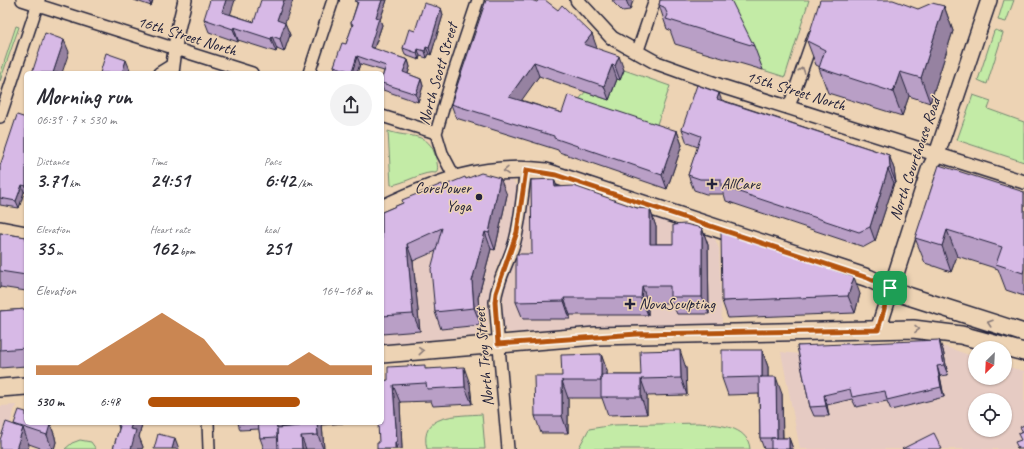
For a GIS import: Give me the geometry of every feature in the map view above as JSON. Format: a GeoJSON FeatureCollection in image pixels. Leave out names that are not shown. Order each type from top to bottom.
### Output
{"type":"FeatureCollection","features":[{"type":"Feature","properties":{"kind":"main road","name":"North Courthouse Road"},"geometry":{"type":"LineString","coordinates":[[878,330],[890,288],[989,0]]}},
{"type":"Feature","properties":{"kind":"main road"},"geometry":{"type":"LineString","coordinates":[[384,208],[455,178],[492,171],[526,170],[556,175],[868,278],[905,295],[1024,333]]}},
{"type":"Feature","properties":{"kind":"main road"},"geometry":{"type":"LineString","coordinates":[[0,230],[24,235]]}},
{"type":"Feature","properties":{"kind":"main road"},"geometry":{"type":"LineString","coordinates":[[384,354],[637,334],[913,329],[942,331],[1024,351]]}},
{"type":"Feature","properties":{"kind":"main road"},"geometry":{"type":"LineString","coordinates":[[0,388],[24,386]]}},
{"type":"Feature","properties":{"kind":"street","name":"16th Street North"},"geometry":{"type":"LineString","coordinates":[[22,0],[38,3],[174,49],[246,71]]}},
{"type":"Feature","properties":{"kind":"street"},"geometry":{"type":"LineString","coordinates":[[172,69],[174,49],[185,0]]}},
{"type":"Feature","properties":{"kind":"street"},"geometry":{"type":"LineString","coordinates":[[310,71],[333,0]]}},
{"type":"Feature","properties":{"kind":"street","name":"North Scott Street"},"geometry":{"type":"LineString","coordinates":[[455,178],[442,153],[436,133],[452,78],[478,0]]}},
{"type":"Feature","properties":{"kind":"street","name":"15th Street North"},"geometry":{"type":"LineString","coordinates":[[577,0],[612,38],[657,63],[711,83],[789,106],[1024,182]]}},
{"type":"Feature","properties":{"kind":"street"},"geometry":{"type":"LineString","coordinates":[[637,53],[655,0]]}},
{"type":"Feature","properties":{"kind":"street"},"geometry":{"type":"LineString","coordinates":[[0,117],[38,3]]}},
{"type":"Feature","properties":{"kind":"street"},"geometry":{"type":"LineString","coordinates":[[789,106],[819,22]]}},
{"type":"Feature","properties":{"kind":"street"},"geometry":{"type":"LineString","coordinates":[[384,117],[436,133]]}},
{"type":"Feature","properties":{"kind":"street","name":"North Troy Street"},"geometry":{"type":"LineString","coordinates":[[508,449],[495,302],[496,293],[517,232],[526,170]]}},
{"type":"Feature","properties":{"kind":"street"},"geometry":{"type":"LineString","coordinates":[[208,425],[209,449]]}},
{"type":"Feature","properties":{"kind":"shaded area"},"geometry":{"type":"Polygon","coordinates":[[[510,178],[518,187],[507,245],[497,266],[489,297],[488,332],[483,335],[384,344],[384,220],[498,179],[510,178]]]}},
{"type":"Feature","properties":{"kind":"shaded area"},"geometry":{"type":"Polygon","coordinates":[[[536,181],[553,183],[715,239],[719,249],[722,324],[590,327],[511,333],[506,331],[502,324],[504,283],[516,257],[523,234],[529,191],[536,181]]]}},
{"type":"Feature","properties":{"kind":"shaded area"},"geometry":{"type":"Polygon","coordinates":[[[926,344],[946,347],[968,355],[968,385],[1012,385],[1012,368],[1024,371],[1024,449],[800,449],[781,352],[800,354],[926,344]]]}},
{"type":"Feature","properties":{"kind":"shaded area"},"geometry":{"type":"Polygon","coordinates":[[[16,405],[2,449],[0,449],[0,406],[16,405]]]}},
{"type":"Feature","properties":{"kind":"green space"},"geometry":{"type":"Polygon","coordinates":[[[728,0],[809,0],[785,77],[763,70],[728,0]]]}},
{"type":"Feature","properties":{"kind":"green space"},"geometry":{"type":"Polygon","coordinates":[[[1004,0],[1014,0],[1006,22],[998,20],[1004,0]]]}},
{"type":"Feature","properties":{"kind":"green space"},"geometry":{"type":"Polygon","coordinates":[[[16,26],[19,27],[0,81],[0,75],[16,26]]]}},
{"type":"Feature","properties":{"kind":"green space"},"geometry":{"type":"Polygon","coordinates":[[[996,30],[1003,33],[987,84],[978,80],[994,31],[996,30]]]}},
{"type":"Feature","properties":{"kind":"green space"},"geometry":{"type":"Polygon","coordinates":[[[624,70],[670,86],[654,133],[575,105],[585,92],[609,100],[617,79],[620,80],[624,70]]]}},
{"type":"Feature","properties":{"kind":"green space"},"geometry":{"type":"Polygon","coordinates":[[[973,95],[991,101],[988,109],[1024,122],[1024,162],[957,140],[973,95]]]}},
{"type":"Feature","properties":{"kind":"green space"},"geometry":{"type":"Polygon","coordinates":[[[388,131],[418,137],[429,143],[436,158],[438,168],[436,173],[426,173],[391,185],[388,131]]]}},
{"type":"Feature","properties":{"kind":"green space"},"geometry":{"type":"Polygon","coordinates":[[[482,414],[485,449],[427,449],[426,437],[428,429],[434,423],[452,416],[482,414]]]}},
{"type":"Feature","properties":{"kind":"green space"},"geometry":{"type":"Polygon","coordinates":[[[699,423],[723,426],[738,431],[744,435],[748,441],[750,449],[578,449],[589,429],[614,425],[699,423]]]}},
{"type":"Feature","properties":{"kind":"green space"},"geometry":{"type":"Polygon","coordinates":[[[80,440],[91,442],[96,449],[65,449],[72,443],[80,440]]]}},
{"type":"Feature","properties":{"kind":"building"},"geometry":{"type":"Polygon","coordinates":[[[210,0],[226,0],[222,12],[254,22],[261,0],[284,0],[277,20],[285,23],[280,39],[272,36],[271,39],[234,27],[233,29],[204,19],[210,0]]]}},
{"type":"Feature","properties":{"kind":"building"},"geometry":{"type":"Polygon","coordinates":[[[382,0],[376,17],[379,18],[370,47],[408,60],[403,72],[421,79],[416,94],[384,84],[384,72],[386,66],[357,56],[352,71],[334,66],[342,43],[346,44],[353,24],[351,23],[358,2],[355,1],[382,0]]]}},
{"type":"Feature","properties":{"kind":"building"},"geometry":{"type":"Polygon","coordinates":[[[486,0],[531,0],[537,2],[538,0],[545,0],[558,10],[562,5],[592,34],[584,44],[619,56],[615,66],[612,65],[604,86],[534,62],[509,97],[562,113],[568,95],[677,131],[662,175],[554,138],[554,136],[451,104],[486,0]]]}},
{"type":"Feature","properties":{"kind":"building"},"geometry":{"type":"Polygon","coordinates":[[[660,0],[731,0],[754,46],[666,19],[668,15],[664,7],[659,5],[660,0]]]}},
{"type":"Feature","properties":{"kind":"building"},"geometry":{"type":"Polygon","coordinates":[[[820,0],[893,0],[918,9],[932,3],[944,6],[921,78],[900,72],[893,92],[819,68],[825,50],[807,41],[820,0]]]}},
{"type":"Feature","properties":{"kind":"building"},"geometry":{"type":"Polygon","coordinates":[[[424,3],[441,8],[429,48],[426,47],[425,51],[418,49],[417,53],[403,48],[409,29],[415,31],[424,3]]]}},
{"type":"Feature","properties":{"kind":"building"},"geometry":{"type":"Polygon","coordinates":[[[45,33],[64,40],[54,71],[33,71],[45,33]]]}},
{"type":"Feature","properties":{"kind":"building"},"geometry":{"type":"Polygon","coordinates":[[[106,53],[126,60],[123,71],[101,71],[106,53]]]}},
{"type":"Feature","properties":{"kind":"building"},"geometry":{"type":"Polygon","coordinates":[[[697,85],[719,93],[717,99],[889,155],[890,168],[888,169],[870,227],[859,232],[721,186],[721,179],[700,179],[688,175],[701,136],[682,129],[697,85]]]}},
{"type":"Feature","properties":{"kind":"building"},"geometry":{"type":"Polygon","coordinates":[[[17,115],[24,117],[24,186],[22,185],[16,201],[0,198],[0,166],[17,115]]]}},
{"type":"Feature","properties":{"kind":"building"},"geometry":{"type":"Polygon","coordinates":[[[939,165],[1024,192],[1023,273],[996,264],[1002,247],[947,230],[942,246],[915,238],[939,165]]]}},
{"type":"Feature","properties":{"kind":"building"},"geometry":{"type":"Polygon","coordinates":[[[481,173],[500,178],[489,233],[485,232],[472,281],[474,308],[435,312],[431,269],[442,228],[407,244],[413,314],[384,316],[384,211],[403,203],[402,200],[442,184],[443,186],[465,177],[466,179],[481,173]]]}},
{"type":"Feature","properties":{"kind":"building"},"geometry":{"type":"Polygon","coordinates":[[[554,179],[555,187],[574,186],[637,208],[650,209],[650,244],[673,244],[673,225],[685,224],[702,228],[702,297],[670,297],[670,286],[642,286],[641,298],[564,298],[564,301],[516,302],[516,254],[532,254],[531,180],[554,179]]]}},
{"type":"Feature","properties":{"kind":"building"},"geometry":{"type":"Polygon","coordinates":[[[721,232],[854,277],[848,296],[722,301],[721,232]]]}},
{"type":"Feature","properties":{"kind":"building"},"geometry":{"type":"Polygon","coordinates":[[[0,233],[24,237],[24,275],[0,271],[0,233]]]}},
{"type":"Feature","properties":{"kind":"building"},"geometry":{"type":"Polygon","coordinates":[[[24,309],[24,348],[0,350],[0,311],[24,309]]]}},
{"type":"Feature","properties":{"kind":"building"},"geometry":{"type":"Polygon","coordinates":[[[939,340],[944,365],[937,366],[941,387],[887,400],[885,391],[852,397],[850,389],[824,395],[826,406],[810,407],[797,346],[939,340]]]}},
{"type":"Feature","properties":{"kind":"building"},"geometry":{"type":"Polygon","coordinates":[[[680,350],[681,378],[641,379],[641,397],[601,397],[601,375],[641,375],[640,351],[680,350]]]}},
{"type":"Feature","properties":{"kind":"building"},"geometry":{"type":"Polygon","coordinates":[[[722,350],[762,350],[762,377],[776,377],[777,438],[760,438],[759,377],[722,378],[722,350]]]}},
{"type":"Feature","properties":{"kind":"building"},"geometry":{"type":"Polygon","coordinates":[[[601,354],[601,381],[562,381],[562,416],[535,416],[534,376],[562,376],[561,355],[601,354]]]}},
{"type":"Feature","properties":{"kind":"building"},"geometry":{"type":"Polygon","coordinates":[[[425,365],[425,369],[464,367],[465,387],[427,389],[426,383],[393,385],[397,442],[395,442],[395,449],[377,449],[377,443],[379,443],[378,425],[384,425],[384,381],[388,380],[388,367],[425,365]]]}},
{"type":"Feature","properties":{"kind":"building"},"geometry":{"type":"Polygon","coordinates":[[[19,410],[24,411],[24,425],[50,425],[47,435],[14,424],[19,410]]]}},
{"type":"Feature","properties":{"kind":"building"},"geometry":{"type":"Polygon","coordinates":[[[6,422],[23,428],[16,449],[0,449],[0,440],[6,422]]]}},
{"type":"Feature","properties":{"kind":"building"},"geometry":{"type":"Polygon","coordinates":[[[118,425],[131,425],[130,429],[136,430],[131,449],[113,449],[120,426],[118,425]]]}},
{"type":"Feature","properties":{"kind":"building"},"geometry":{"type":"Polygon","coordinates":[[[258,425],[276,425],[277,428],[300,425],[317,425],[318,435],[301,436],[302,449],[278,449],[277,429],[277,437],[260,438],[258,425]]]}},
{"type":"Feature","properties":{"kind":"building"},"geometry":{"type":"Polygon","coordinates":[[[1024,425],[1024,449],[1016,449],[1018,448],[1015,442],[1021,440],[1018,434],[1023,432],[1020,427],[1024,425]]]}},
{"type":"Feature","properties":{"kind":"building"},"geometry":{"type":"Polygon","coordinates":[[[934,433],[942,449],[902,449],[934,433]]]}},
{"type":"Feature","properties":{"kind":"building"},"geometry":{"type":"Polygon","coordinates":[[[158,434],[175,438],[172,449],[154,449],[158,434]]]}},
{"type":"Feature","properties":{"kind":"building"},"geometry":{"type":"Polygon","coordinates":[[[771,438],[789,438],[789,449],[771,449],[771,438]]]}},
{"type":"Feature","properties":{"kind":"place","name":"AllCare"},"geometry":{"type":"Point","coordinates":[712,184]}},
{"type":"Feature","properties":{"kind":"place","name":"CorePower Yoga"},"geometry":{"type":"Point","coordinates":[479,197]}},
{"type":"Feature","properties":{"kind":"place","name":"NovaSculpting"},"geometry":{"type":"Point","coordinates":[630,304]}},
{"type":"Feature","properties":{"kind":"route"},"geometry":{"type":"LineString","coordinates":[[526,170],[546,172],[556,175],[868,278],[890,288],[878,330],[781,333],[637,334],[498,344],[495,302],[496,293],[501,274],[512,251],[517,232],[526,170]]}}]}
